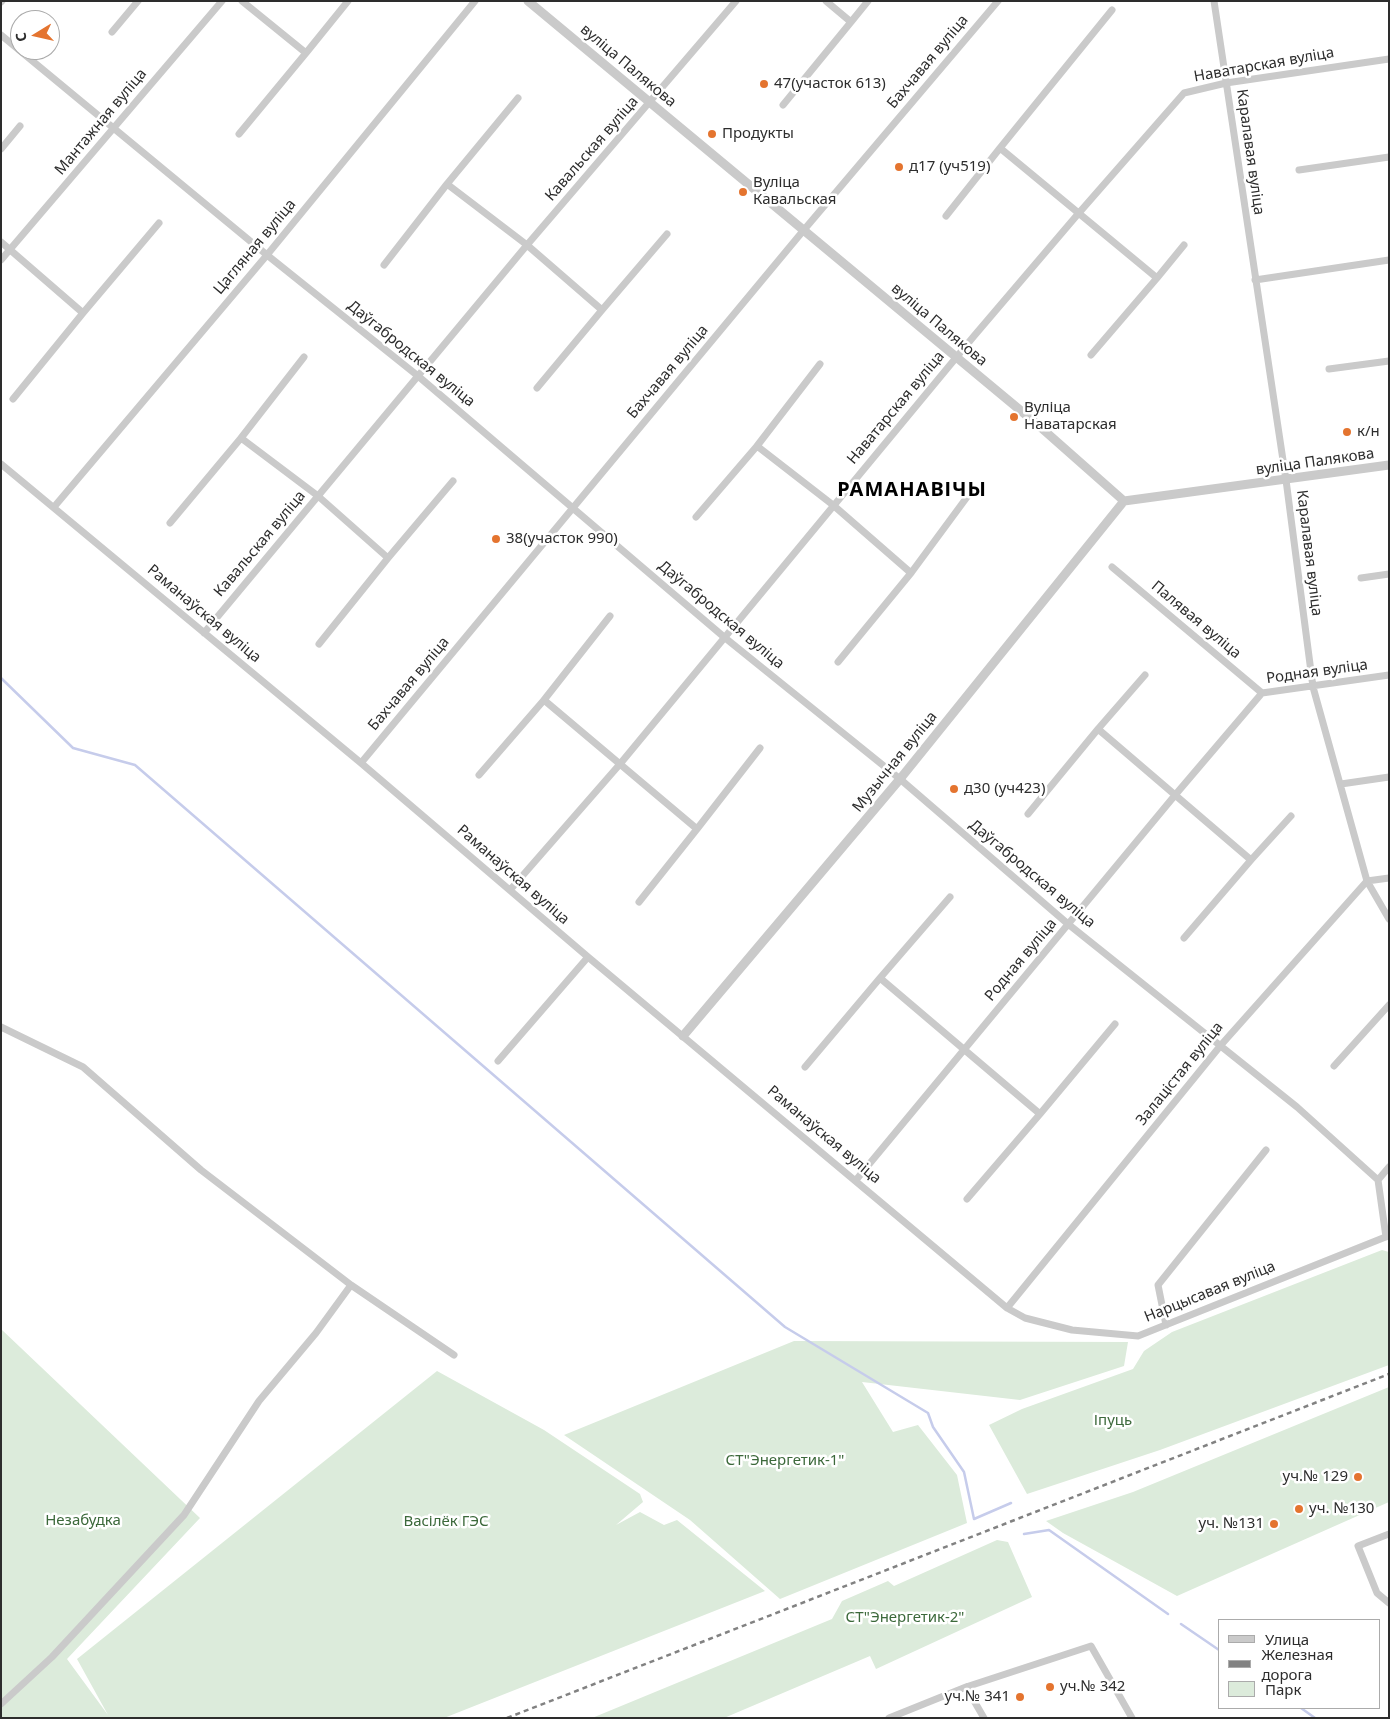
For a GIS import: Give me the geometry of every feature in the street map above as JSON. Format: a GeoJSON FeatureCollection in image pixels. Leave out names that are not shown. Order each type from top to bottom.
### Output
{"type":"FeatureCollection","features":[{"type":"Feature","properties":{"kind":"street"},"geometry":{"type":"LineString","coordinates":[[112,32],[138,1]]}},
{"type":"Feature","properties":{"kind":"street","name":"Мантажная вуліца"},"geometry":{"type":"LineString","coordinates":[[1,260],[222,1]]}},
{"type":"Feature","properties":{"kind":"street"},"geometry":{"type":"LineString","coordinates":[[242,1],[306,53]]}},
{"type":"Feature","properties":{"kind":"street"},"geometry":{"type":"LineString","coordinates":[[239,134],[348,1]]}},
{"type":"Feature","properties":{"kind":"street","name":"Цагляная вуліца"},"geometry":{"type":"LineString","coordinates":[[54,507],[267,255],[475,1]]}},
{"type":"Feature","properties":{"kind":"street","name":"вуліца Палякова"},"geometry":{"type":"LineString","coordinates":[[528,1],[1038,425],[1124,501],[1389,465]]}},
{"type":"Feature","properties":{"kind":"street","name":"Кавальская вуліца"},"geometry":{"type":"LineString","coordinates":[[204,633],[527,245],[736,1]]}},
{"type":"Feature","properties":{"kind":"street"},"geometry":{"type":"LineString","coordinates":[[826,1],[851,22]]}},
{"type":"Feature","properties":{"kind":"street"},"geometry":{"type":"LineString","coordinates":[[783,105],[868,1]]}},
{"type":"Feature","properties":{"kind":"street","name":"Бахчавая вуліца"},"geometry":{"type":"LineString","coordinates":[[362,763],[803,230],[998,1]]}},
{"type":"Feature","properties":{"kind":"street","name":"Каралавая вуліца"},"geometry":{"type":"LineString","coordinates":[[1214,1],[1286,480],[1313,687],[1368,881],[1389,919]]}},
{"type":"Feature","properties":{"kind":"street"},"geometry":{"type":"LineString","coordinates":[[946,216],[1112,10]]}},
{"type":"Feature","properties":{"kind":"street","name":"Даўгабродская вуліца"},"geometry":{"type":"LineString","coordinates":[[1,35],[267,255],[418,376],[724,637],[900,779],[1068,924],[1297,1107],[1378,1180]]}},
{"type":"Feature","properties":{"kind":"street","name":"Наватарская вуліца"},"geometry":{"type":"LineString","coordinates":[[510,890],[620,764],[956,357],[1184,93],[1226,82],[1389,59]]}},
{"type":"Feature","properties":{"kind":"street"},"geometry":{"type":"LineString","coordinates":[[384,265],[447,184],[518,98]]}},
{"type":"Feature","properties":{"kind":"street"},"geometry":{"type":"LineString","coordinates":[[1,149],[20,126]]}},
{"type":"Feature","properties":{"kind":"street"},"geometry":{"type":"LineString","coordinates":[[1000,148],[1156,278]]}},
{"type":"Feature","properties":{"kind":"street"},"geometry":{"type":"LineString","coordinates":[[1299,170],[1389,157]]}},
{"type":"Feature","properties":{"kind":"street"},"geometry":{"type":"LineString","coordinates":[[447,184],[527,245],[602,310]]}},
{"type":"Feature","properties":{"kind":"street"},"geometry":{"type":"LineString","coordinates":[[13,399],[159,223]]}},
{"type":"Feature","properties":{"kind":"street"},"geometry":{"type":"LineString","coordinates":[[537,388],[667,234]]}},
{"type":"Feature","properties":{"kind":"street"},"geometry":{"type":"LineString","coordinates":[[1,242],[83,314]]}},
{"type":"Feature","properties":{"kind":"street"},"geometry":{"type":"LineString","coordinates":[[1091,355],[1184,245]]}},
{"type":"Feature","properties":{"kind":"street"},"geometry":{"type":"LineString","coordinates":[[1255,280],[1389,260]]}},
{"type":"Feature","properties":{"kind":"street"},"geometry":{"type":"LineString","coordinates":[[170,523],[241,438],[304,357]]}},
{"type":"Feature","properties":{"kind":"street"},"geometry":{"type":"LineString","coordinates":[[1329,369],[1389,361]]}},
{"type":"Feature","properties":{"kind":"street"},"geometry":{"type":"LineString","coordinates":[[696,517],[758,446],[820,364]]}},
{"type":"Feature","properties":{"kind":"street","name":"Кавальская вуліца"},"geometry":{"type":"LineString","coordinates":[[241,438],[318,496],[388,558]]}},
{"type":"Feature","properties":{"kind":"street"},"geometry":{"type":"LineString","coordinates":[[758,446],[833,505],[911,573]]}},
{"type":"Feature","properties":{"kind":"street","name":"Раманаўская вуліца"},"geometry":{"type":"LineString","coordinates":[[1,464],[362,763],[588,957],[1008,1308]]}},
{"type":"Feature","properties":{"kind":"street"},"geometry":{"type":"LineString","coordinates":[[319,644],[388,558],[453,482]]}},
{"type":"Feature","properties":{"kind":"street"},"geometry":{"type":"LineString","coordinates":[[838,662],[911,573],[970,493]]}},
{"type":"Feature","properties":{"kind":"street","name":"Музычная вуліца"},"geometry":{"type":"LineString","coordinates":[[683,1036],[900,779],[1124,501]]}},
{"type":"Feature","properties":{"kind":"street","name":"Палявая вуліца"},"geometry":{"type":"LineString","coordinates":[[1112,567],[1262,693]]}},
{"type":"Feature","properties":{"kind":"street"},"geometry":{"type":"LineString","coordinates":[[1361,578],[1389,574]]}},
{"type":"Feature","properties":{"kind":"street"},"geometry":{"type":"LineString","coordinates":[[479,775],[544,700],[610,616]]}},
{"type":"Feature","properties":{"kind":"street"},"geometry":{"type":"LineString","coordinates":[[1028,814],[1145,675]]}},
{"type":"Feature","properties":{"kind":"street","name":"Родная вуліца"},"geometry":{"type":"LineString","coordinates":[[856,1180],[1262,693],[1389,675]]}},
{"type":"Feature","properties":{"kind":"street"},"geometry":{"type":"LineString","coordinates":[[544,700],[697,829]]}},
{"type":"Feature","properties":{"kind":"street"},"geometry":{"type":"LineString","coordinates":[[1098,729],[1251,860]]}},
{"type":"Feature","properties":{"kind":"street"},"geometry":{"type":"LineString","coordinates":[[639,902],[760,748]]}},
{"type":"Feature","properties":{"kind":"street"},"geometry":{"type":"LineString","coordinates":[[1341,784],[1389,777]]}},
{"type":"Feature","properties":{"kind":"street"},"geometry":{"type":"LineString","coordinates":[[1184,938],[1291,816]]}},
{"type":"Feature","properties":{"kind":"street"},"geometry":{"type":"LineString","coordinates":[[1368,881],[1389,878]]}},
{"type":"Feature","properties":{"kind":"street","name":"Залацістая вуліца"},"geometry":{"type":"LineString","coordinates":[[1008,1308],[1221,1045],[1368,881]]}},
{"type":"Feature","properties":{"kind":"street"},"geometry":{"type":"LineString","coordinates":[[805,1067],[950,897]]}},
{"type":"Feature","properties":{"kind":"street"},"geometry":{"type":"LineString","coordinates":[[498,1061],[588,957]]}},
{"type":"Feature","properties":{"kind":"street"},"geometry":{"type":"LineString","coordinates":[[880,978],[1040,1114]]}},
{"type":"Feature","properties":{"kind":"street"},"geometry":{"type":"LineString","coordinates":[[1334,1066],[1389,1005]]}},
{"type":"Feature","properties":{"kind":"street"},"geometry":{"type":"LineString","coordinates":[[967,1199],[1115,1024]]}},
{"type":"Feature","properties":{"kind":"street"},"geometry":{"type":"LineString","coordinates":[[1,1027],[83,1067],[201,1170],[352,1285],[454,1354]]}},
{"type":"Feature","properties":{"kind":"street"},"geometry":{"type":"LineString","coordinates":[[1166,1325],[1158,1285],[1266,1150]]}},
{"type":"Feature","properties":{"kind":"street"},"geometry":{"type":"LineString","coordinates":[[1387,1236],[1378,1180],[1389,1167]]}},
{"type":"Feature","properties":{"kind":"street","name":"Нарцысавая вуліца"},"geometry":{"type":"LineString","coordinates":[[1008,1308],[1025,1318],[1072,1330],[1138,1336],[1387,1236]]}},
{"type":"Feature","properties":{"kind":"street"},"geometry":{"type":"LineString","coordinates":[[1,1704],[52,1657],[184,1515],[259,1402],[316,1333],[352,1285]]}},
{"type":"Feature","properties":{"kind":"street"},"geometry":{"type":"LineString","coordinates":[[1389,1534],[1358,1546],[1377,1593],[1389,1603]]}},
{"type":"Feature","properties":{"kind":"street"},"geometry":{"type":"LineString","coordinates":[[889,1718],[966,1687],[1092,1646],[1132,1718]]}},
{"type":"Feature","properties":{"kind":"street"},"geometry":{"type":"LineString","coordinates":[[966,1687],[984,1718]]}},
{"type":"Feature","properties":{"kind":"green space","name":"Іпуць"},"geometry":{"type":"Polygon","coordinates":[[[1382,1250],[1389,1252],[1389,1365],[1160,1450],[1027,1494],[989,1425],[1022,1409],[1133,1369],[1144,1351],[1172,1332],[1382,1250]]]}},
{"type":"Feature","properties":{"kind":"green space"},"geometry":{"type":"Polygon","coordinates":[[[1,1329],[200,1518],[67,1659],[108,1715],[77,1659],[437,1371],[544,1430],[640,1494],[643,1502],[616,1525],[640,1512],[664,1525],[677,1520],[765,1591],[444,1718],[1,1718],[1,1329]]]}},
{"type":"Feature","properties":{"kind":"green space","name":"СТ\"Энергетик-1\""},"geometry":{"type":"Polygon","coordinates":[[[794,1341],[1128,1342],[1124,1366],[1020,1400],[862,1382],[893,1432],[918,1425],[957,1475],[967,1523],[780,1599],[690,1520],[564,1435],[794,1341]]]}},
{"type":"Feature","properties":{"kind":"green space"},"geometry":{"type":"Polygon","coordinates":[[[1389,1387],[1389,1502],[1177,1596],[1063,1533],[1046,1521],[1133,1492],[1389,1387]]]}},
{"type":"Feature","properties":{"kind":"green space","name":"СТ\"Энергетик-2\""},"geometry":{"type":"Polygon","coordinates":[[[997,1540],[1008,1542],[1032,1597],[876,1669],[870,1656],[724,1718],[592,1718],[832,1619],[842,1601],[888,1581],[894,1586],[997,1540]]]}},
{"type":"Feature","properties":{"kind":"waterway"},"geometry":{"type":"LineString","coordinates":[[1,678],[73,748],[135,765],[785,1327],[928,1413],[933,1427],[964,1472],[974,1519],[1011,1503]]}},
{"type":"Feature","properties":{"kind":"waterway"},"geometry":{"type":"LineString","coordinates":[[1024,1534],[1049,1530],[1168,1614]]}},
{"type":"Feature","properties":{"kind":"waterway"},"geometry":{"type":"LineString","coordinates":[[1181,1624],[1218,1649]]}},
{"type":"Feature","properties":{"kind":"waterway"},"geometry":{"type":"LineString","coordinates":[[1302,1709],[1315,1718]]}},
{"type":"Feature","properties":{"kind":"railway"},"geometry":{"type":"LineString","coordinates":[[507,1718],[1389,1374]]}},
{"type":"Feature","properties":{"kind":"place","name":"47(участок 613)"},"geometry":{"type":"Point","coordinates":[764,84]}},
{"type":"Feature","properties":{"kind":"place","name":"Продукты"},"geometry":{"type":"Point","coordinates":[712,134]}},
{"type":"Feature","properties":{"kind":"place","name":"д17 (уч519)"},"geometry":{"type":"Point","coordinates":[899,167]}},
{"type":"Feature","properties":{"kind":"place","name":"Вуліца Кавальская"},"geometry":{"type":"Point","coordinates":[743,192]}},
{"type":"Feature","properties":{"kind":"place","name":"Вуліца Наватарская"},"geometry":{"type":"Point","coordinates":[1014,417]}},
{"type":"Feature","properties":{"kind":"place","name":"к/н"},"geometry":{"type":"Point","coordinates":[1347,432]}},
{"type":"Feature","properties":{"kind":"place","name":"38(участок 990)"},"geometry":{"type":"Point","coordinates":[496,539]}},
{"type":"Feature","properties":{"kind":"place","name":"д30 (уч423)"},"geometry":{"type":"Point","coordinates":[954,789]}},
{"type":"Feature","properties":{"kind":"place","name":"уч.№ 129"},"geometry":{"type":"Point","coordinates":[1358,1477]}},
{"type":"Feature","properties":{"kind":"place","name":"уч. №130"},"geometry":{"type":"Point","coordinates":[1299,1509]}},
{"type":"Feature","properties":{"kind":"place","name":"уч. №131"},"geometry":{"type":"Point","coordinates":[1274,1524]}},
{"type":"Feature","properties":{"kind":"place","name":"уч.№ 342"},"geometry":{"type":"Point","coordinates":[1050,1687]}},
{"type":"Feature","properties":{"kind":"place","name":"уч.№ 341"},"geometry":{"type":"Point","coordinates":[1020,1697]}},
{"type":"Feature","properties":{"kind":"district","name":"РАМАНАВІЧЫ"},"geometry":{"type":"Point","coordinates":[912,490]}},
{"type":"Feature","properties":{"kind":"park label","name":"Незабудка"},"geometry":{"type":"Point","coordinates":[83,1521]}},
{"type":"Feature","properties":{"kind":"park label","name":"Васілёк ГЭС"},"geometry":{"type":"Point","coordinates":[446,1522]}}]}
